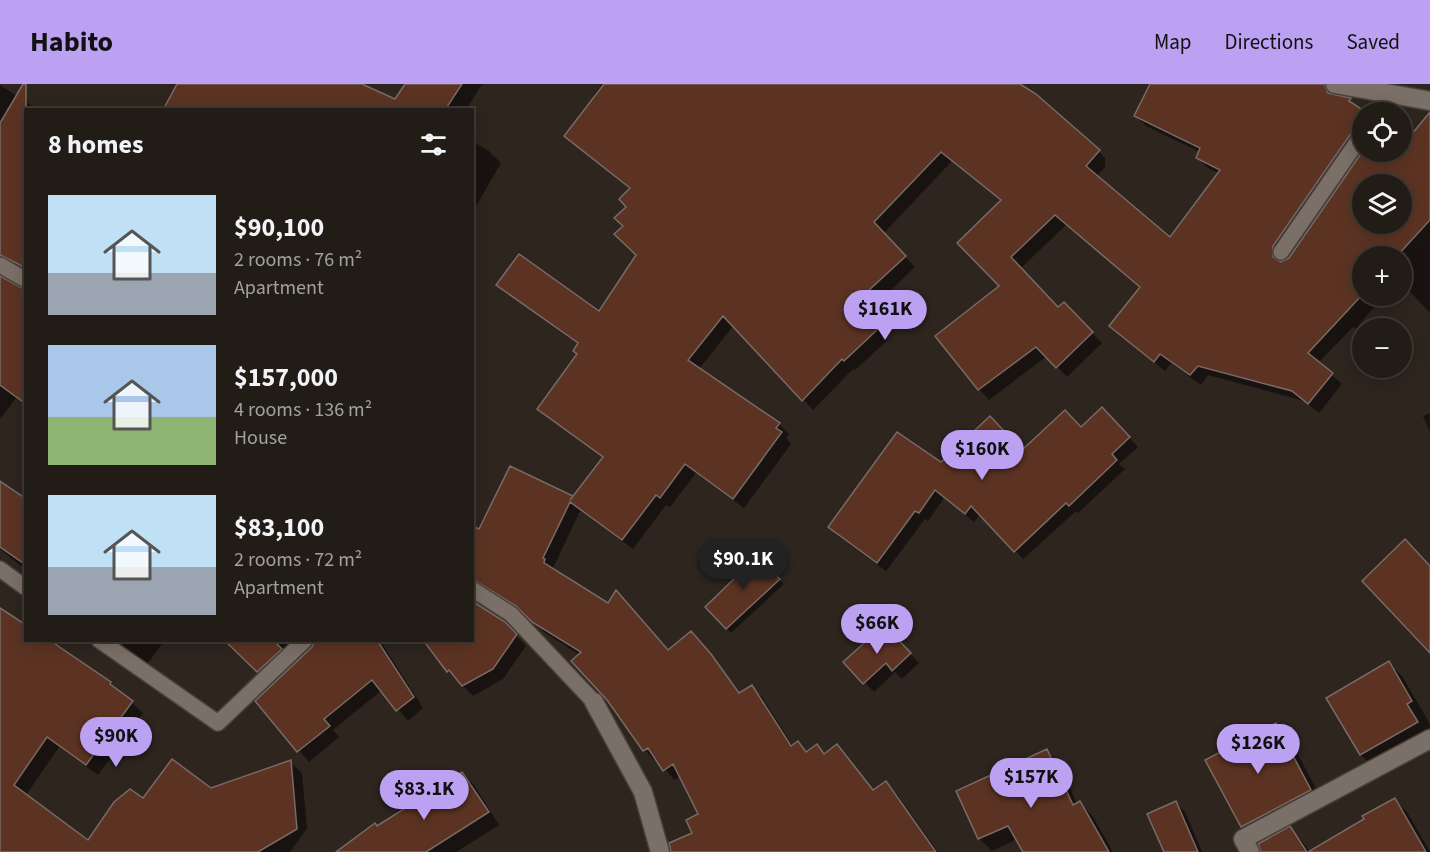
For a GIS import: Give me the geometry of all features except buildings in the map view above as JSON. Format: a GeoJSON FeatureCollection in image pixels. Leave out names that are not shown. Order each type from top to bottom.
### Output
{"type":"FeatureCollection","features":[{"type":"Feature","properties":{"kind":"street"},"geometry":{"type":"LineString","coordinates":[[1335,84],[1430,101]]}},
{"type":"Feature","properties":{"kind":"street"},"geometry":{"type":"LineString","coordinates":[[594,702],[644,792],[660,852]]}},
{"type":"Feature","properties":{"kind":"street"},"geometry":{"type":"LineString","coordinates":[[1250,852],[1243,839],[1430,739]]}},
{"type":"Feature","properties":{"kind":"lane"},"geometry":{"type":"LineString","coordinates":[[1385,102],[1390,94]]}},
{"type":"Feature","properties":{"kind":"lane"},"geometry":{"type":"LineString","coordinates":[[1281,252],[1352,149]]}},
{"type":"Feature","properties":{"kind":"lane"},"geometry":{"type":"LineString","coordinates":[[0,265],[24,279]]}},
{"type":"Feature","properties":{"kind":"lane"},"geometry":{"type":"LineString","coordinates":[[0,569],[24,587]]}},
{"type":"Feature","properties":{"kind":"lane"},"geometry":{"type":"LineString","coordinates":[[474,591],[511,614],[594,702]]}},
{"type":"Feature","properties":{"kind":"lane"},"geometry":{"type":"LineString","coordinates":[[102,642],[218,723],[303,642]]}}]}
